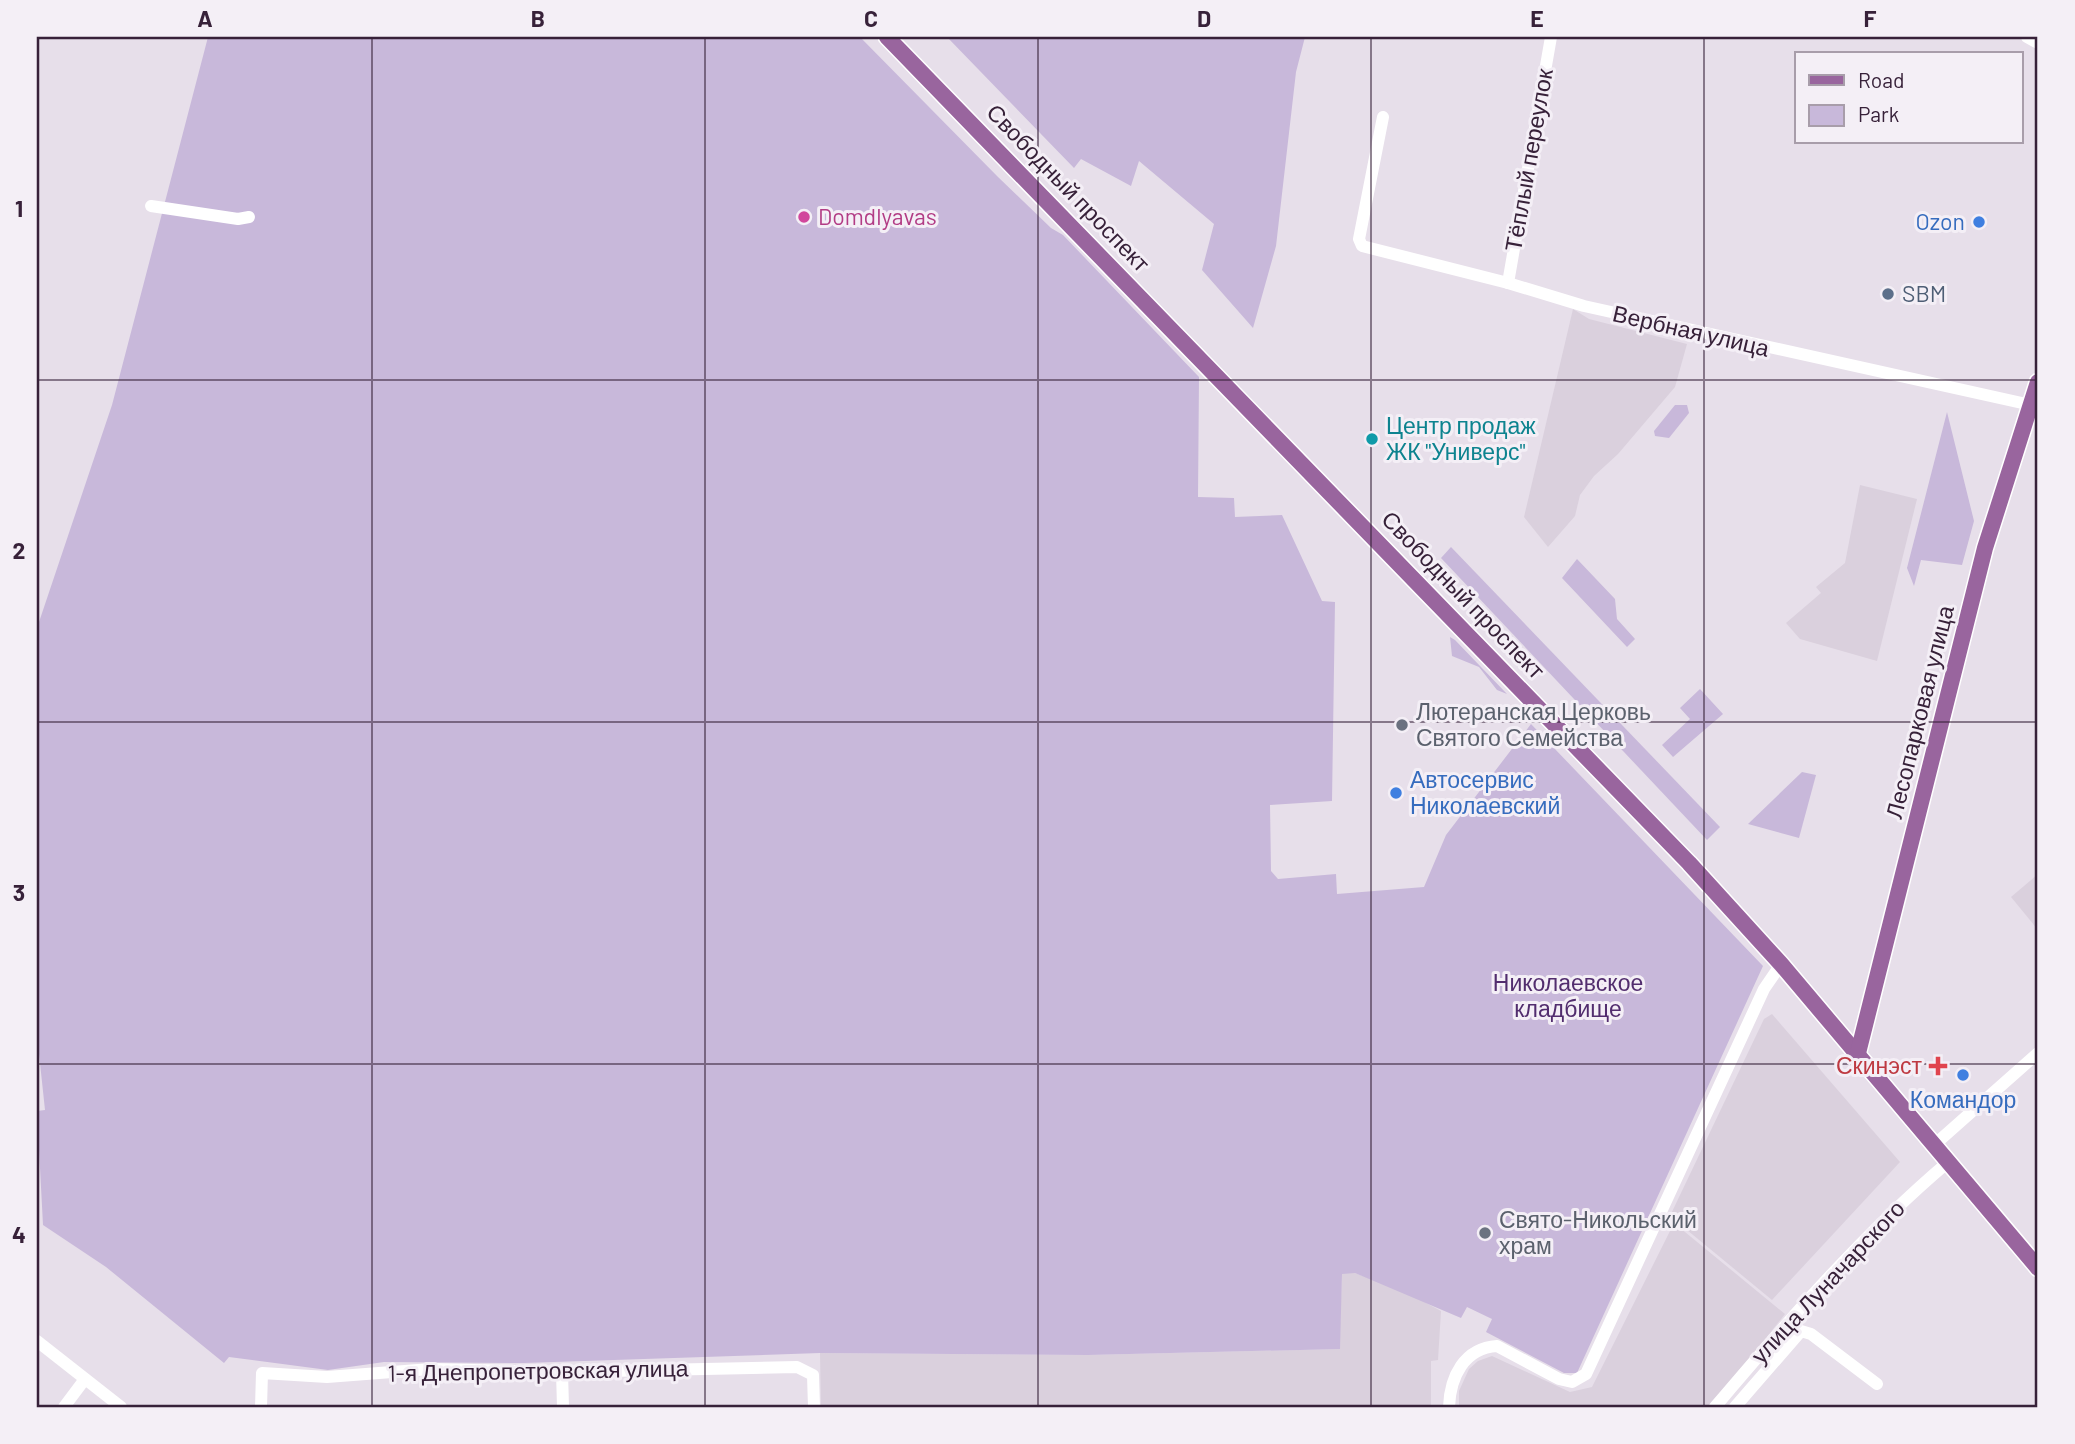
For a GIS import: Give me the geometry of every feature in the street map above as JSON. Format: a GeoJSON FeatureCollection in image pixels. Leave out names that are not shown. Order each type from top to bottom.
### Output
{"type":"FeatureCollection","features":[{"type":"Feature","properties":{"kind":"main road","name":"Свободный проспект"},"geometry":{"type":"LineString","coordinates":[[887,37],[1614,783],[1781,964],[2038,1268]]}},
{"type":"Feature","properties":{"kind":"main road","name":"Лесопарковая улица"},"geometry":{"type":"LineString","coordinates":[[1857,1057],[1985,548],[2038,382]]}},
{"type":"Feature","properties":{"kind":"street","name":"Тёплый переулок"},"geometry":{"type":"LineString","coordinates":[[1508,283],[1551,37]]}},
{"type":"Feature","properties":{"kind":"street"},"geometry":{"type":"LineString","coordinates":[[2026,37],[2038,43]]}},
{"type":"Feature","properties":{"kind":"street","name":"Вербная улица"},"geometry":{"type":"LineString","coordinates":[[1383,117],[1359,239],[1362,246],[1508,283],[1584,306],[1749,345],[2031,405]]}},
{"type":"Feature","properties":{"kind":"street"},"geometry":{"type":"LineString","coordinates":[[150,206],[238,219],[249,217]]}},
{"type":"Feature","properties":{"kind":"street"},"geometry":{"type":"LineString","coordinates":[[1449,1401],[1464,1361],[1472,1352],[1487,1347],[1497,1346],[1559,1379],[1572,1382],[1586,1374],[1764,989],[1781,964]]}},
{"type":"Feature","properties":{"kind":"street"},"geometry":{"type":"LineString","coordinates":[[1933,1146],[2038,1053]]}},
{"type":"Feature","properties":{"kind":"street","name":"улица Луначарского"},"geometry":{"type":"LineString","coordinates":[[1715,1407],[1807,1299],[1903,1200],[1947,1163]]}},
{"type":"Feature","properties":{"kind":"street","name":"улица Луначарского"},"geometry":{"type":"LineString","coordinates":[[1735,1407],[1797,1333],[1811,1334],[1877,1384]]}},
{"type":"Feature","properties":{"kind":"street"},"geometry":{"type":"LineString","coordinates":[[37,1341],[121,1407]]}},
{"type":"Feature","properties":{"kind":"street","name":"1-я Днепропетровская улица"},"geometry":{"type":"LineString","coordinates":[[261,1407],[262,1373],[327,1377],[431,1369],[562,1372],[797,1367],[813,1375],[814,1407]]}},
{"type":"Feature","properties":{"kind":"street"},"geometry":{"type":"LineString","coordinates":[[562,1372],[563,1407]]}},
{"type":"Feature","properties":{"kind":"street"},"geometry":{"type":"LineString","coordinates":[[64,1407],[85,1379]]}},
{"type":"Feature","properties":{"kind":"shaded area"},"geometry":{"type":"Polygon","coordinates":[[[1573,309],[1589,319],[1687,344],[1675,387],[1618,454],[1594,476],[1580,495],[1575,516],[1548,547],[1524,517],[1573,309]]]}},
{"type":"Feature","properties":{"kind":"shaded area"},"geometry":{"type":"Polygon","coordinates":[[[1860,485],[1917,499],[1877,661],[1800,639],[1786,623],[1821,593],[1816,587],[1845,563],[1860,485]]]}},
{"type":"Feature","properties":{"kind":"shaded area"},"geometry":{"type":"Polygon","coordinates":[[[2038,874],[2038,930],[2011,897],[2038,874]]]}},
{"type":"Feature","properties":{"kind":"shaded area"},"geometry":{"type":"Polygon","coordinates":[[[1772,1014],[1900,1162],[1772,1300],[1670,1216],[1764,1019],[1772,1014]]]}},
{"type":"Feature","properties":{"kind":"shaded area"},"geometry":{"type":"Polygon","coordinates":[[[1674,1223],[1785,1314],[1712,1407],[1459,1407],[1459,1391],[1469,1369],[1478,1361],[1492,1356],[1570,1392],[1592,1387],[1674,1223]]]}},
{"type":"Feature","properties":{"kind":"shaded area"},"geometry":{"type":"Polygon","coordinates":[[[1342,1273],[1355,1273],[1406,1292],[1441,1311],[1438,1360],[1431,1361],[1431,1407],[821,1407],[820,1353],[1088,1355],[1339,1349],[1342,1273]]]}},
{"type":"Feature","properties":{"kind":"green space","name":"Николаевское кладбище"},"geometry":{"type":"Polygon","coordinates":[[[208,37],[860,37],[998,177],[1051,228],[1063,235],[1199,377],[1198,497],[1234,498],[1235,517],[1282,515],[1322,601],[1335,602],[1332,801],[1270,805],[1271,871],[1278,879],[1336,874],[1337,894],[1424,887],[1446,835],[1531,724],[1763,966],[1577,1373],[1564,1373],[1486,1332],[1492,1319],[1467,1307],[1461,1318],[1355,1273],[1342,1274],[1340,1349],[1088,1355],[820,1353],[524,1363],[384,1362],[328,1370],[229,1357],[224,1363],[106,1267],[43,1225],[37,1111],[45,1110],[37,1035],[37,628],[112,405],[208,37]]]}},
{"type":"Feature","properties":{"kind":"green space"},"geometry":{"type":"Polygon","coordinates":[[[947,37],[1305,37],[1296,72],[1276,246],[1253,328],[1202,270],[1214,224],[1139,161],[1131,186],[1081,159],[1074,168],[947,37]]]}},
{"type":"Feature","properties":{"kind":"green space"},"geometry":{"type":"Polygon","coordinates":[[[1675,405],[1687,405],[1689,413],[1669,438],[1655,436],[1654,431],[1675,405]]]}},
{"type":"Feature","properties":{"kind":"green space"},"geometry":{"type":"Polygon","coordinates":[[[1947,412],[1974,521],[1962,565],[1921,560],[1914,586],[1907,568],[1947,412]]]}},
{"type":"Feature","properties":{"kind":"green space"},"geometry":{"type":"Polygon","coordinates":[[[1451,547],[1720,827],[1707,840],[1441,558],[1451,547]]]}},
{"type":"Feature","properties":{"kind":"green space"},"geometry":{"type":"Polygon","coordinates":[[[1577,559],[1615,599],[1617,619],[1635,639],[1627,647],[1562,578],[1577,559]]]}},
{"type":"Feature","properties":{"kind":"green space"},"geometry":{"type":"Polygon","coordinates":[[[1450,637],[1507,694],[1497,690],[1479,667],[1452,656],[1450,637]]]}},
{"type":"Feature","properties":{"kind":"green space"},"geometry":{"type":"Polygon","coordinates":[[[1700,689],[1723,714],[1673,757],[1662,745],[1690,719],[1680,708],[1700,689]]]}},
{"type":"Feature","properties":{"kind":"green space"},"geometry":{"type":"Polygon","coordinates":[[[1802,772],[1816,775],[1799,838],[1748,824],[1802,772]]]}},
{"type":"Feature","properties":{"kind":"place","name":"Domdlyavas"},"geometry":{"type":"Point","coordinates":[804,217]}},
{"type":"Feature","properties":{"kind":"place","name":"Ozon"},"geometry":{"type":"Point","coordinates":[1979,222]}},
{"type":"Feature","properties":{"kind":"place","name":"SBM"},"geometry":{"type":"Point","coordinates":[1888,294]}},
{"type":"Feature","properties":{"kind":"place","name":"Центр продаж ЖК \"Универс\""},"geometry":{"type":"Point","coordinates":[1372,439]}},
{"type":"Feature","properties":{"kind":"place","name":"Лютеранская Церковь Святого Семейства"},"geometry":{"type":"Point","coordinates":[1402,725]}},
{"type":"Feature","properties":{"kind":"place","name":"Автосервис Николаевский"},"geometry":{"type":"Point","coordinates":[1396,793]}},
{"type":"Feature","properties":{"kind":"place","name":"Скинэст"},"geometry":{"type":"Point","coordinates":[1938,1066]}},
{"type":"Feature","properties":{"kind":"place","name":"Командор"},"geometry":{"type":"Point","coordinates":[1963,1075]}},
{"type":"Feature","properties":{"kind":"place","name":"Свято-Никольский храм"},"geometry":{"type":"Point","coordinates":[1485,1233]}}]}
